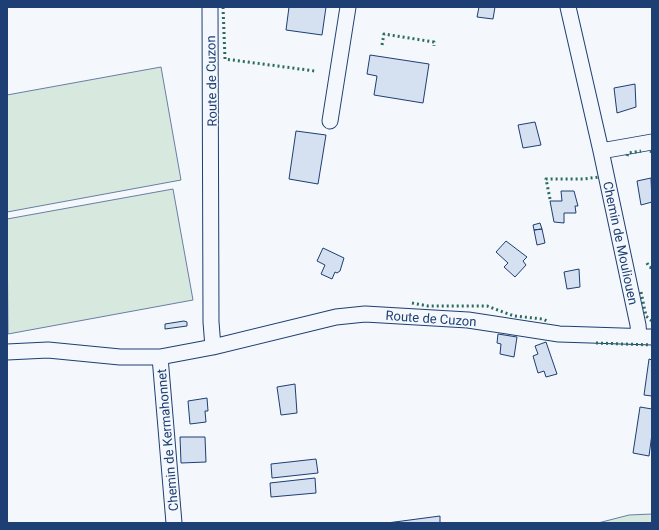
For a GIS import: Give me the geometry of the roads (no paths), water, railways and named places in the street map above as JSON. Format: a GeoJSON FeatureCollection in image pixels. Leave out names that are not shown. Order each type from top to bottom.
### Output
{"type":"FeatureCollection","features":[{"type":"Feature","properties":{"kind":"street","name":"Route de Cuzon"},"geometry":{"type":"LineString","coordinates":[[210,7],[211,322],[213,347]]}},
{"type":"Feature","properties":{"kind":"street"},"geometry":{"type":"LineString","coordinates":[[330,121],[348,7]]}},
{"type":"Feature","properties":{"kind":"street","name":"Chemin de Mouliouen"},"geometry":{"type":"LineString","coordinates":[[568,7],[637,318],[645,336]]}},
{"type":"Feature","properties":{"kind":"street"},"geometry":{"type":"LineString","coordinates":[[601,151],[652,142]]}},
{"type":"Feature","properties":{"kind":"street","name":"Route de Cuzon"},"geometry":{"type":"LineString","coordinates":[[7,352],[48,350],[120,357],[160,357],[213,347],[324,320],[354,315],[398,315],[468,320],[559,334],[645,336]]}},
{"type":"Feature","properties":{"kind":"street","name":"Chemin de Kermahonnet"},"geometry":{"type":"LineString","coordinates":[[160,357],[174,523]]}}]}
